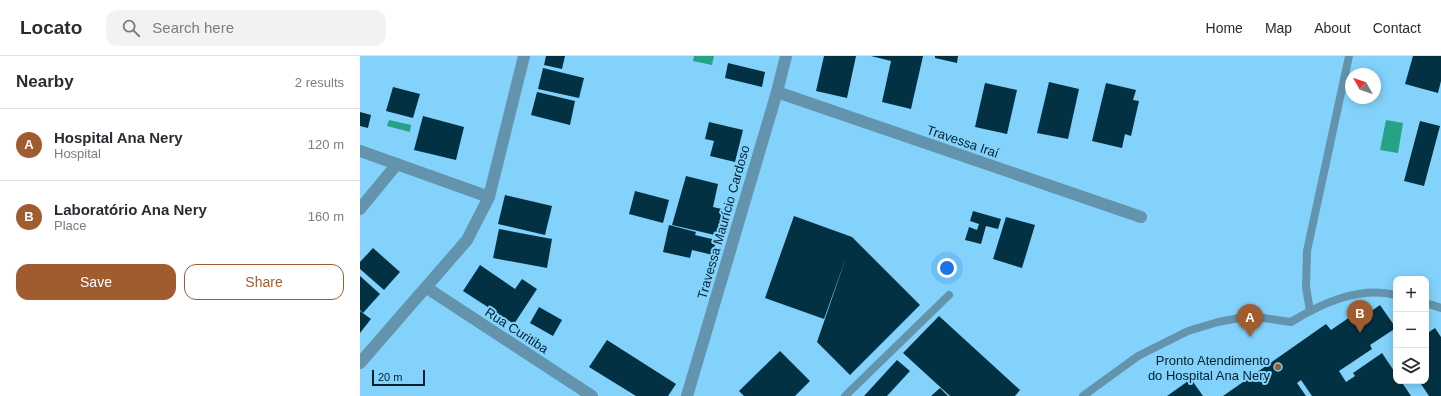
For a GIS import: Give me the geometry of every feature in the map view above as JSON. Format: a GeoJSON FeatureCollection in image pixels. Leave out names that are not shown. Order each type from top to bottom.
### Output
{"type":"FeatureCollection","features":[{"type":"Feature","properties":{"kind":"street"},"geometry":{"type":"LineString","coordinates":[[360,363],[427,288],[467,240],[489,197],[524,56]]}},
{"type":"Feature","properties":{"kind":"street","name":"Travessa Maurício Cardoso"},"geometry":{"type":"LineString","coordinates":[[687,396],[777,92],[786,56]]}},
{"type":"Feature","properties":{"kind":"street","name":"Travessa Iraí"},"geometry":{"type":"LineString","coordinates":[[777,92],[1140,217]]}},
{"type":"Feature","properties":{"kind":"street"},"geometry":{"type":"LineString","coordinates":[[360,151],[489,197]]}},
{"type":"Feature","properties":{"kind":"street"},"geometry":{"type":"LineString","coordinates":[[360,209],[397,164]]}},
{"type":"Feature","properties":{"kind":"street","name":"Rua Curitiba"},"geometry":{"type":"LineString","coordinates":[[427,288],[592,396]]}},
{"type":"Feature","properties":{"kind":"lane"},"geometry":{"type":"LineString","coordinates":[[1310,311],[1306,287],[1307,251],[1350,56]]}},
{"type":"Feature","properties":{"kind":"lane"},"geometry":{"type":"LineString","coordinates":[[1083,396],[1138,356],[1188,331],[1218,322],[1250,316],[1291,322],[1310,311],[1352,294],[1371,292],[1393,294]]}},
{"type":"Feature","properties":{"kind":"lane"},"geometry":{"type":"LineString","coordinates":[[845,396],[949,295]]}},
{"type":"Feature","properties":{"kind":"lane"},"geometry":{"type":"LineString","coordinates":[[1429,305],[1441,308]]}},
{"type":"Feature","properties":{"kind":"shaded area"},"geometry":{"type":"Polygon","coordinates":[[[694,56],[714,56],[712,65],[693,61],[694,56]]]}},
{"type":"Feature","properties":{"kind":"shaded area"},"geometry":{"type":"Polygon","coordinates":[[[389,120],[411,125],[410,132],[387,126],[389,120]]]}},
{"type":"Feature","properties":{"kind":"shaded area"},"geometry":{"type":"Polygon","coordinates":[[[1386,120],[1403,123],[1398,153],[1380,150],[1386,120]]]}},
{"type":"Feature","properties":{"kind":"building"},"geometry":{"type":"Polygon","coordinates":[[[546,56],[565,56],[562,69],[544,65],[546,56]]]}},
{"type":"Feature","properties":{"kind":"building"},"geometry":{"type":"Polygon","coordinates":[[[824,56],[856,56],[847,98],[816,91],[824,56]]]}},
{"type":"Feature","properties":{"kind":"building"},"geometry":{"type":"Polygon","coordinates":[[[871,56],[923,56],[911,109],[882,102],[891,61],[871,56]]]}},
{"type":"Feature","properties":{"kind":"building"},"geometry":{"type":"Polygon","coordinates":[[[935,56],[958,56],[957,63],[935,58],[935,56]]]}},
{"type":"Feature","properties":{"kind":"building"},"geometry":{"type":"Polygon","coordinates":[[[1413,56],[1441,56],[1441,81],[1438,93],[1405,84],[1413,56]]]}},
{"type":"Feature","properties":{"kind":"building"},"geometry":{"type":"Polygon","coordinates":[[[728,63],[765,72],[762,87],[725,78],[728,63]]]}},
{"type":"Feature","properties":{"kind":"building"},"geometry":{"type":"Polygon","coordinates":[[[543,68],[584,78],[579,98],[538,89],[543,68]]]}},
{"type":"Feature","properties":{"kind":"building"},"geometry":{"type":"Polygon","coordinates":[[[1049,82],[1079,89],[1068,139],[1037,133],[1049,82]]]}},
{"type":"Feature","properties":{"kind":"building"},"geometry":{"type":"Polygon","coordinates":[[[985,83],[1017,90],[1007,134],[975,127],[985,83]]]}},
{"type":"Feature","properties":{"kind":"building"},"geometry":{"type":"Polygon","coordinates":[[[1106,83],[1136,90],[1133,100],[1139,101],[1131,136],[1125,134],[1122,148],[1092,141],[1106,83]]]}},
{"type":"Feature","properties":{"kind":"building"},"geometry":{"type":"Polygon","coordinates":[[[393,87],[420,94],[413,118],[386,111],[393,87]]]}},
{"type":"Feature","properties":{"kind":"building"},"geometry":{"type":"Polygon","coordinates":[[[537,92],[575,101],[570,125],[531,115],[537,92]]]}},
{"type":"Feature","properties":{"kind":"building"},"geometry":{"type":"Polygon","coordinates":[[[360,112],[371,115],[368,128],[360,126],[360,112]]]}},
{"type":"Feature","properties":{"kind":"building"},"geometry":{"type":"Polygon","coordinates":[[[423,116],[464,127],[456,160],[414,150],[423,116]]]}},
{"type":"Feature","properties":{"kind":"building"},"geometry":{"type":"Polygon","coordinates":[[[1420,121],[1440,126],[1424,186],[1404,181],[1420,121]]]}},
{"type":"Feature","properties":{"kind":"building"},"geometry":{"type":"Polygon","coordinates":[[[709,122],[743,130],[735,162],[710,156],[714,141],[705,139],[709,122]]]}},
{"type":"Feature","properties":{"kind":"building"},"geometry":{"type":"Polygon","coordinates":[[[686,176],[718,184],[713,207],[726,210],[719,236],[672,225],[686,176]]]}},
{"type":"Feature","properties":{"kind":"building"},"geometry":{"type":"Polygon","coordinates":[[[635,191],[669,200],[663,223],[629,214],[635,191]]]}},
{"type":"Feature","properties":{"kind":"building"},"geometry":{"type":"Polygon","coordinates":[[[505,195],[552,206],[545,235],[498,224],[505,195]]]}},
{"type":"Feature","properties":{"kind":"building"},"geometry":{"type":"Polygon","coordinates":[[[973,211],[1001,219],[998,229],[986,226],[981,244],[965,240],[969,227],[977,230],[979,224],[970,221],[973,211]]]}},
{"type":"Feature","properties":{"kind":"building"},"geometry":{"type":"Polygon","coordinates":[[[794,216],[852,237],[920,305],[850,375],[817,342],[847,255],[824,319],[765,298],[794,216]]]}},
{"type":"Feature","properties":{"kind":"building"},"geometry":{"type":"Polygon","coordinates":[[[1006,217],[1035,225],[1022,268],[993,259],[1006,217]]]}},
{"type":"Feature","properties":{"kind":"building"},"geometry":{"type":"Polygon","coordinates":[[[669,225],[696,232],[695,235],[716,240],[713,255],[692,250],[690,258],[663,252],[669,225]]]}},
{"type":"Feature","properties":{"kind":"building"},"geometry":{"type":"Polygon","coordinates":[[[499,229],[552,239],[547,268],[493,258],[499,229]]]}},
{"type":"Feature","properties":{"kind":"building"},"geometry":{"type":"Polygon","coordinates":[[[373,248],[400,272],[384,290],[360,269],[360,262],[373,248]]]}},
{"type":"Feature","properties":{"kind":"building"},"geometry":{"type":"Polygon","coordinates":[[[480,265],[515,289],[522,279],[537,289],[514,324],[463,291],[480,265]]]}},
{"type":"Feature","properties":{"kind":"building"},"geometry":{"type":"Polygon","coordinates":[[[360,276],[380,294],[363,313],[360,310],[360,276]]]}},
{"type":"Feature","properties":{"kind":"building"},"geometry":{"type":"Polygon","coordinates":[[[1380,305],[1393,324],[1393,330],[1370,345],[1372,349],[1339,371],[1346,382],[1355,376],[1353,373],[1382,353],[1393,370],[1393,384],[1403,384],[1411,396],[1312,396],[1301,380],[1297,383],[1306,396],[1223,396],[1326,324],[1331,330],[1350,317],[1354,323],[1380,305]]]}},
{"type":"Feature","properties":{"kind":"building"},"geometry":{"type":"Polygon","coordinates":[[[539,307],[562,320],[553,336],[530,323],[539,307]]]}},
{"type":"Feature","properties":{"kind":"building"},"geometry":{"type":"Polygon","coordinates":[[[360,311],[371,319],[360,333],[360,311]]]}},
{"type":"Feature","properties":{"kind":"building"},"geometry":{"type":"Polygon","coordinates":[[[939,316],[1020,390],[1015,396],[950,396],[903,353],[939,316]]]}},
{"type":"Feature","properties":{"kind":"building"},"geometry":{"type":"Polygon","coordinates":[[[1435,328],[1441,337],[1441,396],[1429,396],[1421,384],[1429,384],[1429,332],[1435,328]]]}},
{"type":"Feature","properties":{"kind":"building"},"geometry":{"type":"Polygon","coordinates":[[[607,340],[676,384],[668,396],[636,396],[589,367],[607,340]]]}},
{"type":"Feature","properties":{"kind":"building"},"geometry":{"type":"Polygon","coordinates":[[[780,351],[810,381],[795,396],[744,396],[739,391],[780,351]]]}},
{"type":"Feature","properties":{"kind":"building"},"geometry":{"type":"Polygon","coordinates":[[[897,360],[910,371],[887,396],[864,396],[897,360]]]}},
{"type":"Feature","properties":{"kind":"building"},"geometry":{"type":"Polygon","coordinates":[[[1191,379],[1203,396],[1167,396],[1191,379]]]}},
{"type":"Feature","properties":{"kind":"building"},"geometry":{"type":"Polygon","coordinates":[[[940,388],[948,396],[931,396],[940,388]]]}},
{"type":"Feature","properties":{"kind":"place","name":"Laboratório Ana Nery"},"geometry":{"type":"Point","coordinates":[1360,333]}},
{"type":"Feature","properties":{"kind":"place","name":"Hospital Ana Nery"},"geometry":{"type":"Point","coordinates":[1250,337]}},
{"type":"Feature","properties":{"kind":"place","name":"Pronto Atendimento do Hospital Ana Nery"},"geometry":{"type":"Point","coordinates":[1278,367]}}]}
